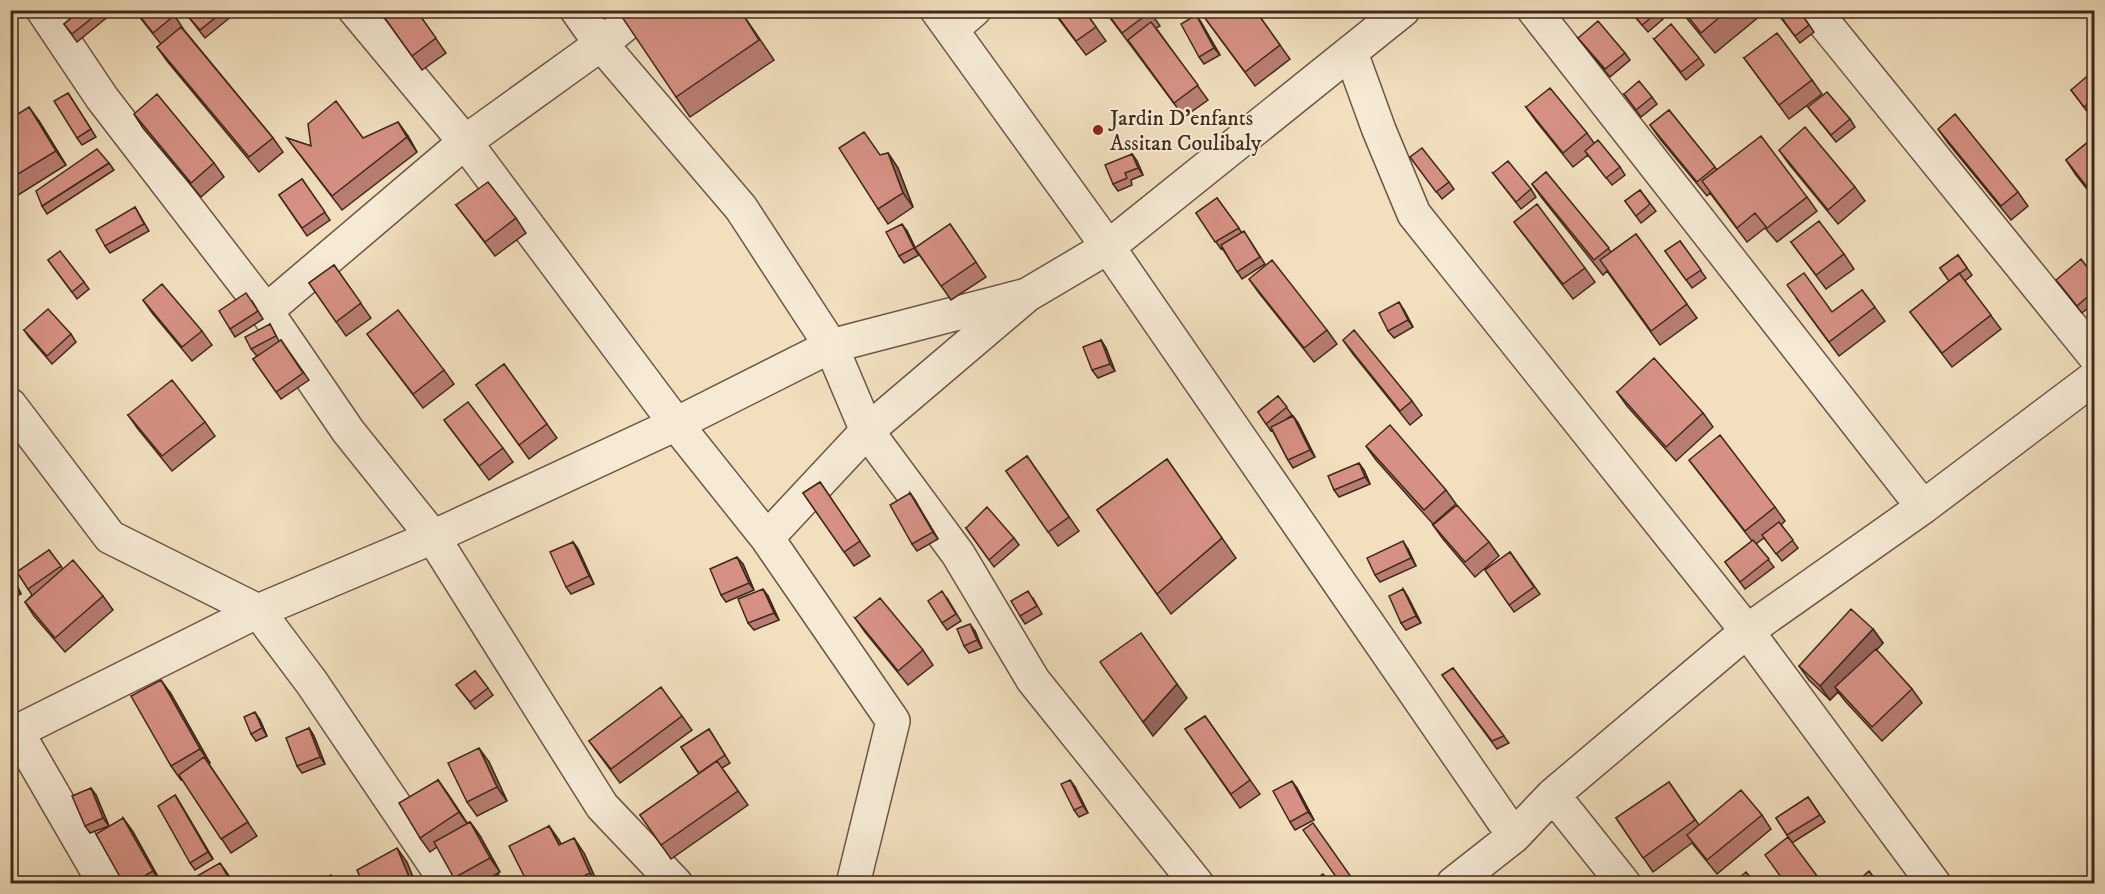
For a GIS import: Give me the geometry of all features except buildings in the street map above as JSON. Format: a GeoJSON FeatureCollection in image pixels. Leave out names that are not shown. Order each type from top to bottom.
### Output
{"type":"FeatureCollection","features":[{"type":"Feature","properties":{"kind":"street"},"geometry":{"type":"LineString","coordinates":[[43,10],[102,98],[266,311],[348,431],[433,537],[602,806],[676,884]]}},
{"type":"Feature","properties":{"kind":"street"},"geometry":{"type":"LineString","coordinates":[[355,10],[465,142],[676,424],[767,538],[893,721],[853,884]]}},
{"type":"Feature","properties":{"kind":"street"},"geometry":{"type":"LineString","coordinates":[[577,10],[602,44],[741,208],[831,346],[867,431],[958,554],[1033,680],[1197,884]]}},
{"type":"Feature","properties":{"kind":"street"},"geometry":{"type":"LineString","coordinates":[[266,311],[465,142],[602,44],[643,10]]}},
{"type":"Feature","properties":{"kind":"street"},"geometry":{"type":"LineString","coordinates":[[767,538],[867,431],[1027,295],[1108,247],[1403,10]]}},
{"type":"Feature","properties":{"kind":"street"},"geometry":{"type":"LineString","coordinates":[[1534,10],[1923,507]]}},
{"type":"Feature","properties":{"kind":"street"},"geometry":{"type":"LineString","coordinates":[[1814,10],[2094,355]]}},
{"type":"Feature","properties":{"kind":"street"},"geometry":{"type":"LineString","coordinates":[[954,17],[1108,247],[1514,836]]}},
{"type":"Feature","properties":{"kind":"street"},"geometry":{"type":"LineString","coordinates":[[1351,53],[1379,130],[1414,214],[1747,631],[1934,884]]}},
{"type":"Feature","properties":{"kind":"street"},"geometry":{"type":"LineString","coordinates":[[105,884],[14,734],[258,611],[433,537],[676,424],[831,346],[1027,295]]}},
{"type":"Feature","properties":{"kind":"street"},"geometry":{"type":"LineString","coordinates":[[1453,884],[1514,836],[1553,795],[1747,631],[1923,507],[2094,378]]}},
{"type":"Feature","properties":{"kind":"street"},"geometry":{"type":"LineString","coordinates":[[10,405],[110,537],[258,611],[319,693],[448,884]]}},
{"type":"Feature","properties":{"kind":"street"},"geometry":{"type":"LineString","coordinates":[[1553,795],[1624,884]]}},
{"type":"Feature","properties":{"kind":"place","name":"Jardin D'enfants Assitan Coulibaly"},"geometry":{"type":"Point","coordinates":[1098,130]}}]}
